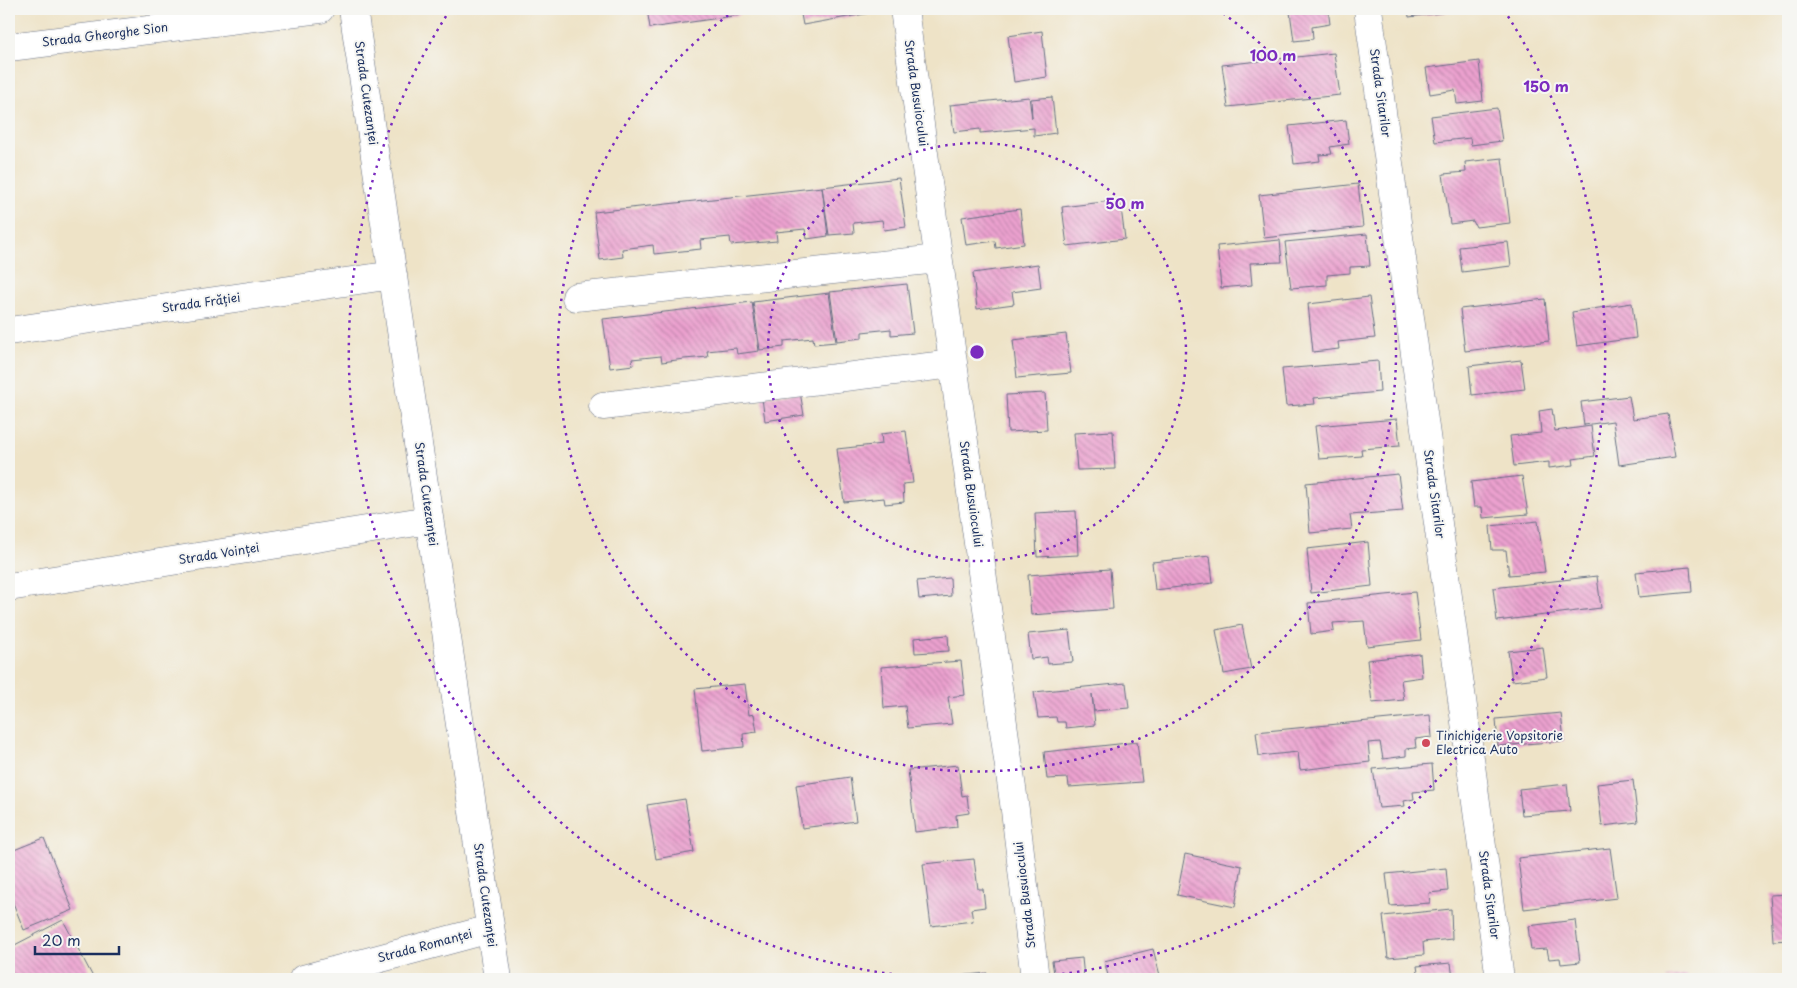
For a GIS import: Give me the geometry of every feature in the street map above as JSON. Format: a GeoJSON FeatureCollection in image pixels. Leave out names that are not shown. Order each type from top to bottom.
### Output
{"type":"FeatureCollection","features":[{"type":"Feature","properties":{"kind":"street","name":"Strada Gheorghe Sion"},"geometry":{"type":"LineString","coordinates":[[9,47],[320,9]]}},
{"type":"Feature","properties":{"kind":"street","name":"Strada Cutezanței"},"geometry":{"type":"LineString","coordinates":[[354,9],[498,979]]}},
{"type":"Feature","properties":{"kind":"street","name":"Strada Busuiocului"},"geometry":{"type":"LineString","coordinates":[[904,9],[1015,810],[1035,979]]}},
{"type":"Feature","properties":{"kind":"street","name":"Strada Sitarilor"},"geometry":{"type":"LineString","coordinates":[[1368,9],[1500,979]]}},
{"type":"Feature","properties":{"kind":"street"},"geometry":{"type":"LineString","coordinates":[[576,297],[938,260]]}},
{"type":"Feature","properties":{"kind":"street","name":"Strada Frăției"},"geometry":{"type":"LineString","coordinates":[[9,331],[393,275]]}},
{"type":"Feature","properties":{"kind":"street"},"geometry":{"type":"LineString","coordinates":[[604,406],[953,364]]}},
{"type":"Feature","properties":{"kind":"street","name":"Strada Voinței"},"geometry":{"type":"LineString","coordinates":[[9,588],[430,520]]}},
{"type":"Feature","properties":{"kind":"street","name":"Strada Romanței"},"geometry":{"type":"LineString","coordinates":[[303,979],[490,929]]}},
{"type":"Feature","properties":{"kind":"building"},"geometry":{"type":"Polygon","coordinates":[[[647,9],[739,9],[740,15],[650,28],[647,9]]]}},
{"type":"Feature","properties":{"kind":"building"},"geometry":{"type":"Polygon","coordinates":[[[800,9],[869,9],[870,13],[803,25],[800,9]]]}},
{"type":"Feature","properties":{"kind":"building"},"geometry":{"type":"Polygon","coordinates":[[[1328,9],[1330,24],[1312,27],[1313,39],[1294,41],[1290,12],[1328,9]]]}},
{"type":"Feature","properties":{"kind":"building"},"geometry":{"type":"Polygon","coordinates":[[[1408,9],[1462,9],[1462,10],[1409,17],[1408,9]]]}},
{"type":"Feature","properties":{"kind":"building"},"geometry":{"type":"Polygon","coordinates":[[[1042,31],[1047,77],[1014,82],[1008,36],[1042,31]]]}},
{"type":"Feature","properties":{"kind":"building"},"geometry":{"type":"Polygon","coordinates":[[[1334,53],[1340,95],[1228,107],[1222,65],[1334,53]]]}},
{"type":"Feature","properties":{"kind":"building"},"geometry":{"type":"Polygon","coordinates":[[[1479,61],[1483,101],[1457,104],[1455,90],[1430,94],[1426,68],[1479,61]]]}},
{"type":"Feature","properties":{"kind":"building"},"geometry":{"type":"Polygon","coordinates":[[[1029,97],[1032,118],[1031,99],[1052,97],[1056,133],[1034,136],[1034,128],[980,133],[980,129],[954,132],[950,105],[1029,97]]]}},
{"type":"Feature","properties":{"kind":"building"},"geometry":{"type":"Polygon","coordinates":[[[1497,108],[1502,141],[1471,145],[1470,138],[1435,142],[1431,116],[1497,108]]]}},
{"type":"Feature","properties":{"kind":"building"},"geometry":{"type":"Polygon","coordinates":[[[1346,120],[1349,144],[1330,147],[1332,154],[1319,155],[1320,161],[1294,164],[1289,126],[1346,120]]]}},
{"type":"Feature","properties":{"kind":"building"},"geometry":{"type":"Polygon","coordinates":[[[1502,158],[1510,223],[1476,227],[1473,221],[1450,224],[1443,174],[1466,172],[1465,162],[1502,158]]]}},
{"type":"Feature","properties":{"kind":"building"},"geometry":{"type":"Polygon","coordinates":[[[899,178],[906,227],[884,230],[882,220],[853,223],[854,233],[829,235],[822,187],[899,178]]]}},
{"type":"Feature","properties":{"kind":"building"},"geometry":{"type":"Polygon","coordinates":[[[1358,184],[1363,227],[1264,238],[1259,195],[1358,184]]]}},
{"type":"Feature","properties":{"kind":"building"},"geometry":{"type":"Polygon","coordinates":[[[822,187],[828,236],[807,239],[805,229],[776,232],[777,241],[731,245],[730,237],[700,240],[701,249],[654,254],[653,245],[622,249],[623,257],[600,260],[594,212],[822,187]]]}},
{"type":"Feature","properties":{"kind":"building"},"geometry":{"type":"Polygon","coordinates":[[[1120,200],[1125,239],[1067,246],[1062,207],[1120,200]]]}},
{"type":"Feature","properties":{"kind":"building"},"geometry":{"type":"Polygon","coordinates":[[[1020,209],[1024,244],[996,248],[995,241],[966,245],[962,217],[1020,209]]]}},
{"type":"Feature","properties":{"kind":"building"},"geometry":{"type":"Polygon","coordinates":[[[1367,234],[1370,266],[1350,267],[1350,273],[1327,275],[1327,285],[1291,288],[1285,242],[1367,234]]]}},
{"type":"Feature","properties":{"kind":"building"},"geometry":{"type":"Polygon","coordinates":[[[1280,240],[1282,262],[1250,263],[1252,285],[1221,288],[1217,246],[1280,240]]]}},
{"type":"Feature","properties":{"kind":"building"},"geometry":{"type":"Polygon","coordinates":[[[1508,242],[1511,266],[1462,272],[1459,247],[1508,242]]]}},
{"type":"Feature","properties":{"kind":"building"},"geometry":{"type":"Polygon","coordinates":[[[1038,264],[1041,288],[1012,292],[1014,304],[977,309],[973,273],[1038,264]]]}},
{"type":"Feature","properties":{"kind":"building"},"geometry":{"type":"Polygon","coordinates":[[[907,284],[913,333],[891,335],[891,329],[862,332],[862,338],[837,341],[830,292],[907,284]]]}},
{"type":"Feature","properties":{"kind":"building"},"geometry":{"type":"Polygon","coordinates":[[[829,293],[836,342],[814,344],[813,338],[784,341],[784,347],[760,350],[753,302],[829,293]]]}},
{"type":"Feature","properties":{"kind":"building"},"geometry":{"type":"Polygon","coordinates":[[[1369,297],[1375,338],[1338,342],[1339,349],[1313,352],[1308,304],[1369,297]]]}},
{"type":"Feature","properties":{"kind":"building"},"geometry":{"type":"Polygon","coordinates":[[[1545,299],[1549,341],[1465,351],[1460,309],[1545,299]]]}},
{"type":"Feature","properties":{"kind":"building"},"geometry":{"type":"Polygon","coordinates":[[[752,302],[759,351],[737,354],[736,348],[707,351],[708,357],[662,362],[661,356],[632,359],[633,365],[610,368],[603,319],[752,302]]]}},
{"type":"Feature","properties":{"kind":"building"},"geometry":{"type":"Polygon","coordinates":[[[1632,303],[1636,338],[1577,346],[1572,312],[1632,303]]]}},
{"type":"Feature","properties":{"kind":"building"},"geometry":{"type":"Polygon","coordinates":[[[1066,334],[1071,373],[1017,378],[1013,340],[1066,334]]]}},
{"type":"Feature","properties":{"kind":"building"},"geometry":{"type":"Polygon","coordinates":[[[1521,360],[1525,389],[1472,395],[1469,366],[1521,360]]]}},
{"type":"Feature","properties":{"kind":"building"},"geometry":{"type":"Polygon","coordinates":[[[1378,361],[1380,392],[1314,398],[1315,404],[1286,406],[1282,369],[1378,361]]]}},
{"type":"Feature","properties":{"kind":"building"},"geometry":{"type":"Polygon","coordinates":[[[800,392],[804,415],[765,421],[762,398],[800,392]]]}},
{"type":"Feature","properties":{"kind":"building"},"geometry":{"type":"Polygon","coordinates":[[[1045,393],[1047,430],[1008,432],[1006,395],[1045,393]]]}},
{"type":"Feature","properties":{"kind":"building"},"geometry":{"type":"Polygon","coordinates":[[[1629,396],[1633,419],[1668,414],[1675,457],[1619,465],[1613,421],[1584,425],[1581,402],[1629,396]]]}},
{"type":"Feature","properties":{"kind":"building"},"geometry":{"type":"Polygon","coordinates":[[[1552,409],[1555,431],[1591,426],[1595,456],[1573,459],[1574,465],[1549,468],[1549,462],[1514,466],[1510,436],[1541,433],[1539,411],[1552,409]]]}},
{"type":"Feature","properties":{"kind":"building"},"geometry":{"type":"Polygon","coordinates":[[[1397,419],[1400,446],[1361,449],[1362,456],[1319,459],[1315,426],[1397,419]]]}},
{"type":"Feature","properties":{"kind":"building"},"geometry":{"type":"Polygon","coordinates":[[[906,431],[913,483],[903,484],[904,502],[885,504],[884,498],[844,502],[837,449],[882,444],[881,434],[906,431]]]}},
{"type":"Feature","properties":{"kind":"building"},"geometry":{"type":"Polygon","coordinates":[[[1113,431],[1115,469],[1077,470],[1074,433],[1113,431]]]}},
{"type":"Feature","properties":{"kind":"building"},"geometry":{"type":"Polygon","coordinates":[[[1398,474],[1403,511],[1350,515],[1352,529],[1310,533],[1306,483],[1398,474]]]}},
{"type":"Feature","properties":{"kind":"building"},"geometry":{"type":"Polygon","coordinates":[[[1522,476],[1528,514],[1483,518],[1482,507],[1474,507],[1471,482],[1522,476]]]}},
{"type":"Feature","properties":{"kind":"building"},"geometry":{"type":"Polygon","coordinates":[[[1076,511],[1078,555],[1037,557],[1035,513],[1076,511]]]}},
{"type":"Feature","properties":{"kind":"building"},"geometry":{"type":"Polygon","coordinates":[[[1538,521],[1545,572],[1509,575],[1506,550],[1492,550],[1490,526],[1538,521]]]}},
{"type":"Feature","properties":{"kind":"building"},"geometry":{"type":"Polygon","coordinates":[[[1368,542],[1372,586],[1311,593],[1307,549],[1368,542]]]}},
{"type":"Feature","properties":{"kind":"building"},"geometry":{"type":"Polygon","coordinates":[[[1210,556],[1213,583],[1155,590],[1152,562],[1210,556]]]}},
{"type":"Feature","properties":{"kind":"building"},"geometry":{"type":"Polygon","coordinates":[[[1690,567],[1692,592],[1639,597],[1636,572],[1690,567]]]}},
{"type":"Feature","properties":{"kind":"building"},"geometry":{"type":"Polygon","coordinates":[[[1110,569],[1113,609],[1031,615],[1028,575],[1110,569]]]}},
{"type":"Feature","properties":{"kind":"building"},"geometry":{"type":"Polygon","coordinates":[[[1597,576],[1601,608],[1497,621],[1493,588],[1597,576]]]}},
{"type":"Feature","properties":{"kind":"building"},"geometry":{"type":"Polygon","coordinates":[[[950,578],[951,596],[919,599],[917,581],[950,578]]]}},
{"type":"Feature","properties":{"kind":"building"},"geometry":{"type":"Polygon","coordinates":[[[1415,592],[1421,640],[1367,646],[1364,621],[1333,623],[1334,631],[1311,634],[1308,603],[1415,592]]]}},
{"type":"Feature","properties":{"kind":"building"},"geometry":{"type":"Polygon","coordinates":[[[1242,625],[1251,669],[1224,674],[1216,630],[1242,625]]]}},
{"type":"Feature","properties":{"kind":"building"},"geometry":{"type":"Polygon","coordinates":[[[1069,630],[1073,662],[1048,664],[1047,657],[1031,659],[1028,634],[1069,630]]]}},
{"type":"Feature","properties":{"kind":"building"},"geometry":{"type":"Polygon","coordinates":[[[948,635],[949,651],[915,653],[914,638],[948,635]]]}},
{"type":"Feature","properties":{"kind":"building"},"geometry":{"type":"Polygon","coordinates":[[[1543,647],[1547,677],[1512,681],[1508,651],[1543,647]]]}},
{"type":"Feature","properties":{"kind":"building"},"geometry":{"type":"Polygon","coordinates":[[[1420,654],[1422,677],[1401,680],[1404,700],[1372,703],[1367,660],[1420,654]]]}},
{"type":"Feature","properties":{"kind":"building"},"geometry":{"type":"Polygon","coordinates":[[[961,661],[965,695],[948,697],[952,724],[908,728],[905,706],[884,708],[881,667],[961,661]]]}},
{"type":"Feature","properties":{"kind":"building"},"geometry":{"type":"Polygon","coordinates":[[[1126,683],[1129,708],[1094,711],[1092,694],[1095,725],[1066,728],[1065,722],[1057,722],[1056,717],[1038,718],[1034,692],[1126,683]]]}},
{"type":"Feature","properties":{"kind":"building"},"geometry":{"type":"Polygon","coordinates":[[[745,684],[749,715],[754,714],[757,732],[743,734],[744,747],[702,751],[695,689],[745,684]]]}},
{"type":"Feature","properties":{"kind":"building"},"geometry":{"type":"Polygon","coordinates":[[[1561,713],[1564,741],[1498,746],[1496,719],[1561,713]]]}},
{"type":"Feature","properties":{"kind":"building"},"geometry":{"type":"Polygon","coordinates":[[[1430,715],[1432,737],[1415,739],[1416,748],[1406,749],[1406,756],[1383,759],[1380,742],[1368,743],[1370,762],[1300,770],[1298,752],[1259,756],[1256,732],[1430,715]]]}},
{"type":"Feature","properties":{"kind":"building"},"geometry":{"type":"Polygon","coordinates":[[[1137,742],[1142,782],[1069,787],[1068,778],[1047,779],[1044,752],[1137,742]]]}},
{"type":"Feature","properties":{"kind":"building"},"geometry":{"type":"Polygon","coordinates":[[[1432,764],[1434,790],[1413,792],[1414,799],[1404,801],[1405,806],[1379,808],[1373,769],[1432,764]]]}},
{"type":"Feature","properties":{"kind":"building"},"geometry":{"type":"Polygon","coordinates":[[[958,765],[962,796],[967,795],[969,813],[956,815],[957,827],[915,832],[908,770],[958,765]]]}},
{"type":"Feature","properties":{"kind":"building"},"geometry":{"type":"Polygon","coordinates":[[[850,777],[856,821],[802,828],[796,785],[850,777]]]}},
{"type":"Feature","properties":{"kind":"building"},"geometry":{"type":"Polygon","coordinates":[[[1633,780],[1638,822],[1602,826],[1597,784],[1633,780]]]}},
{"type":"Feature","properties":{"kind":"building"},"geometry":{"type":"Polygon","coordinates":[[[1567,784],[1570,811],[1522,815],[1519,789],[1567,784]]]}},
{"type":"Feature","properties":{"kind":"building"},"geometry":{"type":"Polygon","coordinates":[[[685,799],[694,852],[656,859],[647,805],[685,799]]]}},
{"type":"Feature","properties":{"kind":"building"},"geometry":{"type":"Polygon","coordinates":[[[44,838],[73,910],[24,930],[9,893],[9,852],[44,838]]]}},
{"type":"Feature","properties":{"kind":"building"},"geometry":{"type":"Polygon","coordinates":[[[1610,848],[1617,898],[1524,909],[1518,858],[1610,848]]]}},
{"type":"Feature","properties":{"kind":"building"},"geometry":{"type":"Polygon","coordinates":[[[1185,854],[1242,866],[1235,907],[1177,895],[1185,854]]]}},
{"type":"Feature","properties":{"kind":"building"},"geometry":{"type":"Polygon","coordinates":[[[974,859],[978,889],[983,889],[985,907],[971,909],[973,921],[931,926],[923,864],[974,859]]]}},
{"type":"Feature","properties":{"kind":"building"},"geometry":{"type":"Polygon","coordinates":[[[1446,868],[1448,891],[1429,893],[1430,903],[1390,906],[1386,874],[1446,868]]]}},
{"type":"Feature","properties":{"kind":"building"},"geometry":{"type":"Polygon","coordinates":[[[1788,894],[1788,940],[1773,941],[1770,895],[1788,894]]]}},
{"type":"Feature","properties":{"kind":"building"},"geometry":{"type":"Polygon","coordinates":[[[1451,909],[1452,939],[1423,942],[1424,955],[1388,958],[1383,916],[1451,909]]]}},
{"type":"Feature","properties":{"kind":"building"},"geometry":{"type":"Polygon","coordinates":[[[63,920],[94,979],[9,979],[9,948],[63,920]]]}},
{"type":"Feature","properties":{"kind":"building"},"geometry":{"type":"Polygon","coordinates":[[[1575,920],[1580,962],[1561,964],[1560,958],[1549,959],[1547,949],[1531,950],[1528,926],[1575,920]]]}},
{"type":"Feature","properties":{"kind":"building"},"geometry":{"type":"Polygon","coordinates":[[[1153,949],[1161,979],[1109,979],[1104,961],[1153,949]]]}},
{"type":"Feature","properties":{"kind":"building"},"geometry":{"type":"Polygon","coordinates":[[[1082,958],[1084,978],[1055,979],[1052,961],[1082,958]]]}},
{"type":"Feature","properties":{"kind":"building"},"geometry":{"type":"Polygon","coordinates":[[[1451,963],[1453,979],[1419,979],[1417,966],[1451,963]]]}},
{"type":"Feature","properties":{"kind":"building"},"geometry":{"type":"Polygon","coordinates":[[[987,973],[987,979],[939,979],[939,978],[987,973]]]}},
{"type":"Feature","properties":{"kind":"building"},"geometry":{"type":"Polygon","coordinates":[[[1687,975],[1688,979],[1666,978],[1687,975]]]}},
{"type":"Feature","properties":{"kind":"place","name":"Tinichigerie Vopsitorie Electrica Auto"},"geometry":{"type":"Point","coordinates":[1426,743]}}]}
